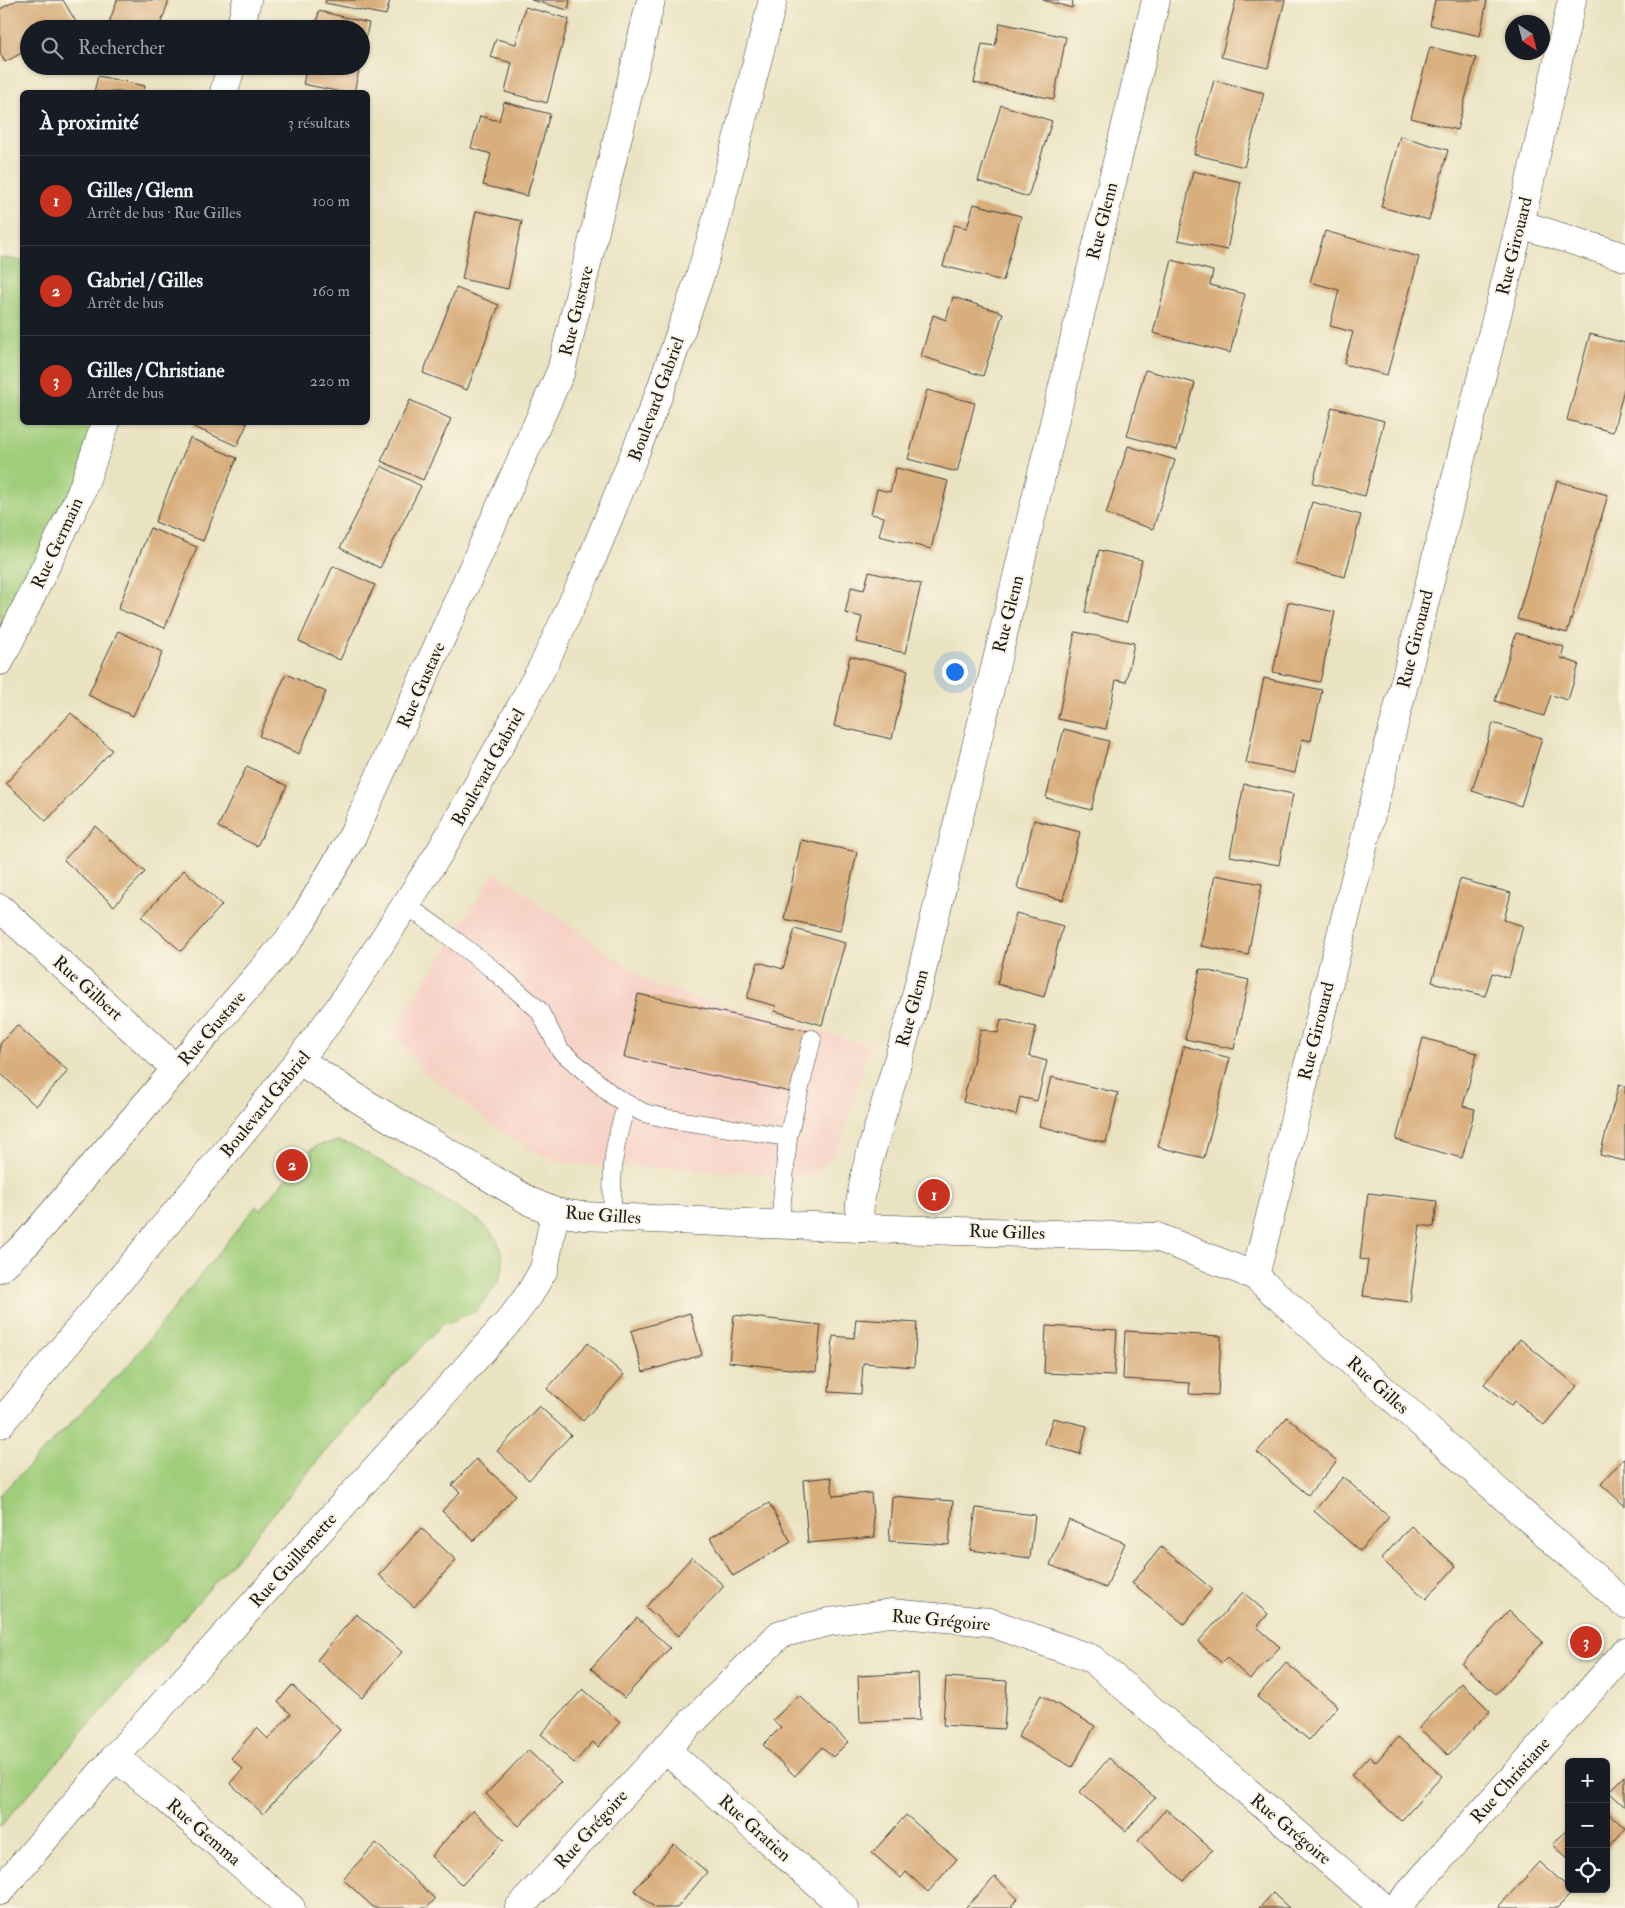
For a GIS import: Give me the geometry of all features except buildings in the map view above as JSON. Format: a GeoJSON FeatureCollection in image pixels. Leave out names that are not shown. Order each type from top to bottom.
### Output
{"type":"FeatureCollection","features":[{"type":"Feature","properties":{"kind":"street"},"geometry":{"type":"LineString","coordinates":[[242,20],[247,0]]}},
{"type":"Feature","properties":{"kind":"street","name":"Rue Gustave"},"geometry":{"type":"LineString","coordinates":[[0,1268],[28,1242],[294,934],[353,835],[561,372],[651,0]]}},
{"type":"Feature","properties":{"kind":"street","name":"Boulevard Gabriel"},"geometry":{"type":"LineString","coordinates":[[0,1424],[139,1258],[300,1060],[339,1008],[441,850],[484,776],[545,662],[585,576],[641,444],[703,264],[725,189],[773,0]]}},
{"type":"Feature","properties":{"kind":"street","name":"Rue Glenn"},"geometry":{"type":"LineString","coordinates":[[858,1228],[866,1170],[912,1012],[1156,0]]}},
{"type":"Feature","properties":{"kind":"street","name":"Rue Girouard"},"geometry":{"type":"LineString","coordinates":[[1255,1276],[1520,224],[1572,0]]}},
{"type":"Feature","properties":{"kind":"street"},"geometry":{"type":"LineString","coordinates":[[225,90],[229,75]]}},
{"type":"Feature","properties":{"kind":"street"},"geometry":{"type":"LineString","coordinates":[[1520,224],[1625,257]]}},
{"type":"Feature","properties":{"kind":"street","name":"Rue Germain"},"geometry":{"type":"LineString","coordinates":[[0,660],[81,493],[105,425]]}},
{"type":"Feature","properties":{"kind":"street","name":"Rue Gilbert"},"geometry":{"type":"LineString","coordinates":[[0,908],[176,1069]]}},
{"type":"Feature","properties":{"kind":"street","name":"Rue Gilles"},"geometry":{"type":"LineString","coordinates":[[300,1060],[363,1102],[523,1197],[555,1212],[583,1216],[858,1228],[1157,1237],[1255,1276],[1625,1604]]}},
{"type":"Feature","properties":{"kind":"street","name":"Rue Guillemette"},"geometry":{"type":"LineString","coordinates":[[0,1891],[115,1757],[520,1308],[544,1269],[555,1212]]}},
{"type":"Feature","properties":{"kind":"street","name":"Rue Grégoire"},"geometry":{"type":"LineString","coordinates":[[519,1908],[665,1748],[780,1634],[829,1622],[891,1613],[990,1622],[1092,1658],[1384,1908]]}},
{"type":"Feature","properties":{"kind":"street","name":"Rue Christiane"},"geometry":{"type":"LineString","coordinates":[[1396,1908],[1625,1652]]}},
{"type":"Feature","properties":{"kind":"street","name":"Rue Gratien"},"geometry":{"type":"LineString","coordinates":[[665,1748],[845,1908]]}},
{"type":"Feature","properties":{"kind":"street","name":"Rue Gemma"},"geometry":{"type":"LineString","coordinates":[[115,1757],[162,1795],[291,1908]]}},
{"type":"Feature","properties":{"kind":"lane"},"geometry":{"type":"LineString","coordinates":[[406,905],[440,928],[491,968],[539,1010],[560,1050],[612,1095],[644,1113],[670,1119],[788,1137]]}},
{"type":"Feature","properties":{"kind":"lane"},"geometry":{"type":"LineString","coordinates":[[780,1224],[788,1137],[812,1039]]}},
{"type":"Feature","properties":{"kind":"lane"},"geometry":{"type":"LineString","coordinates":[[613,1217],[611,1175],[614,1146],[627,1104]]}},
{"type":"Feature","properties":{"kind":"shaded area"},"geometry":{"type":"Polygon","coordinates":[[[495,872],[653,985],[870,1045],[839,1150],[812,1177],[563,1163],[512,1140],[417,1066],[393,1031],[495,872]]]}},
{"type":"Feature","properties":{"kind":"green space"},"geometry":{"type":"Polygon","coordinates":[[[0,257],[20,261],[20,425],[105,425],[0,652],[0,257]]]}},
{"type":"Feature","properties":{"kind":"green space"},"geometry":{"type":"Polygon","coordinates":[[[339,1141],[363,1151],[478,1220],[497,1240],[502,1253],[503,1268],[498,1282],[476,1311],[442,1325],[380,1390],[328,1448],[240,1554],[0,1827],[0,1495],[130,1363],[256,1206],[260,1210],[303,1158],[307,1160],[312,1154],[310,1150],[318,1145],[339,1141]]]}},
{"type":"Feature","properties":{"kind":"place","name":"Gabriel / Gilles"},"geometry":{"type":"Point","coordinates":[292,1165]}},
{"type":"Feature","properties":{"kind":"place","name":"Gilles / Glenn"},"geometry":{"type":"Point","coordinates":[934,1195]}},
{"type":"Feature","properties":{"kind":"place","name":"Gilles / Christiane"},"geometry":{"type":"Point","coordinates":[1586,1642]}}]}
